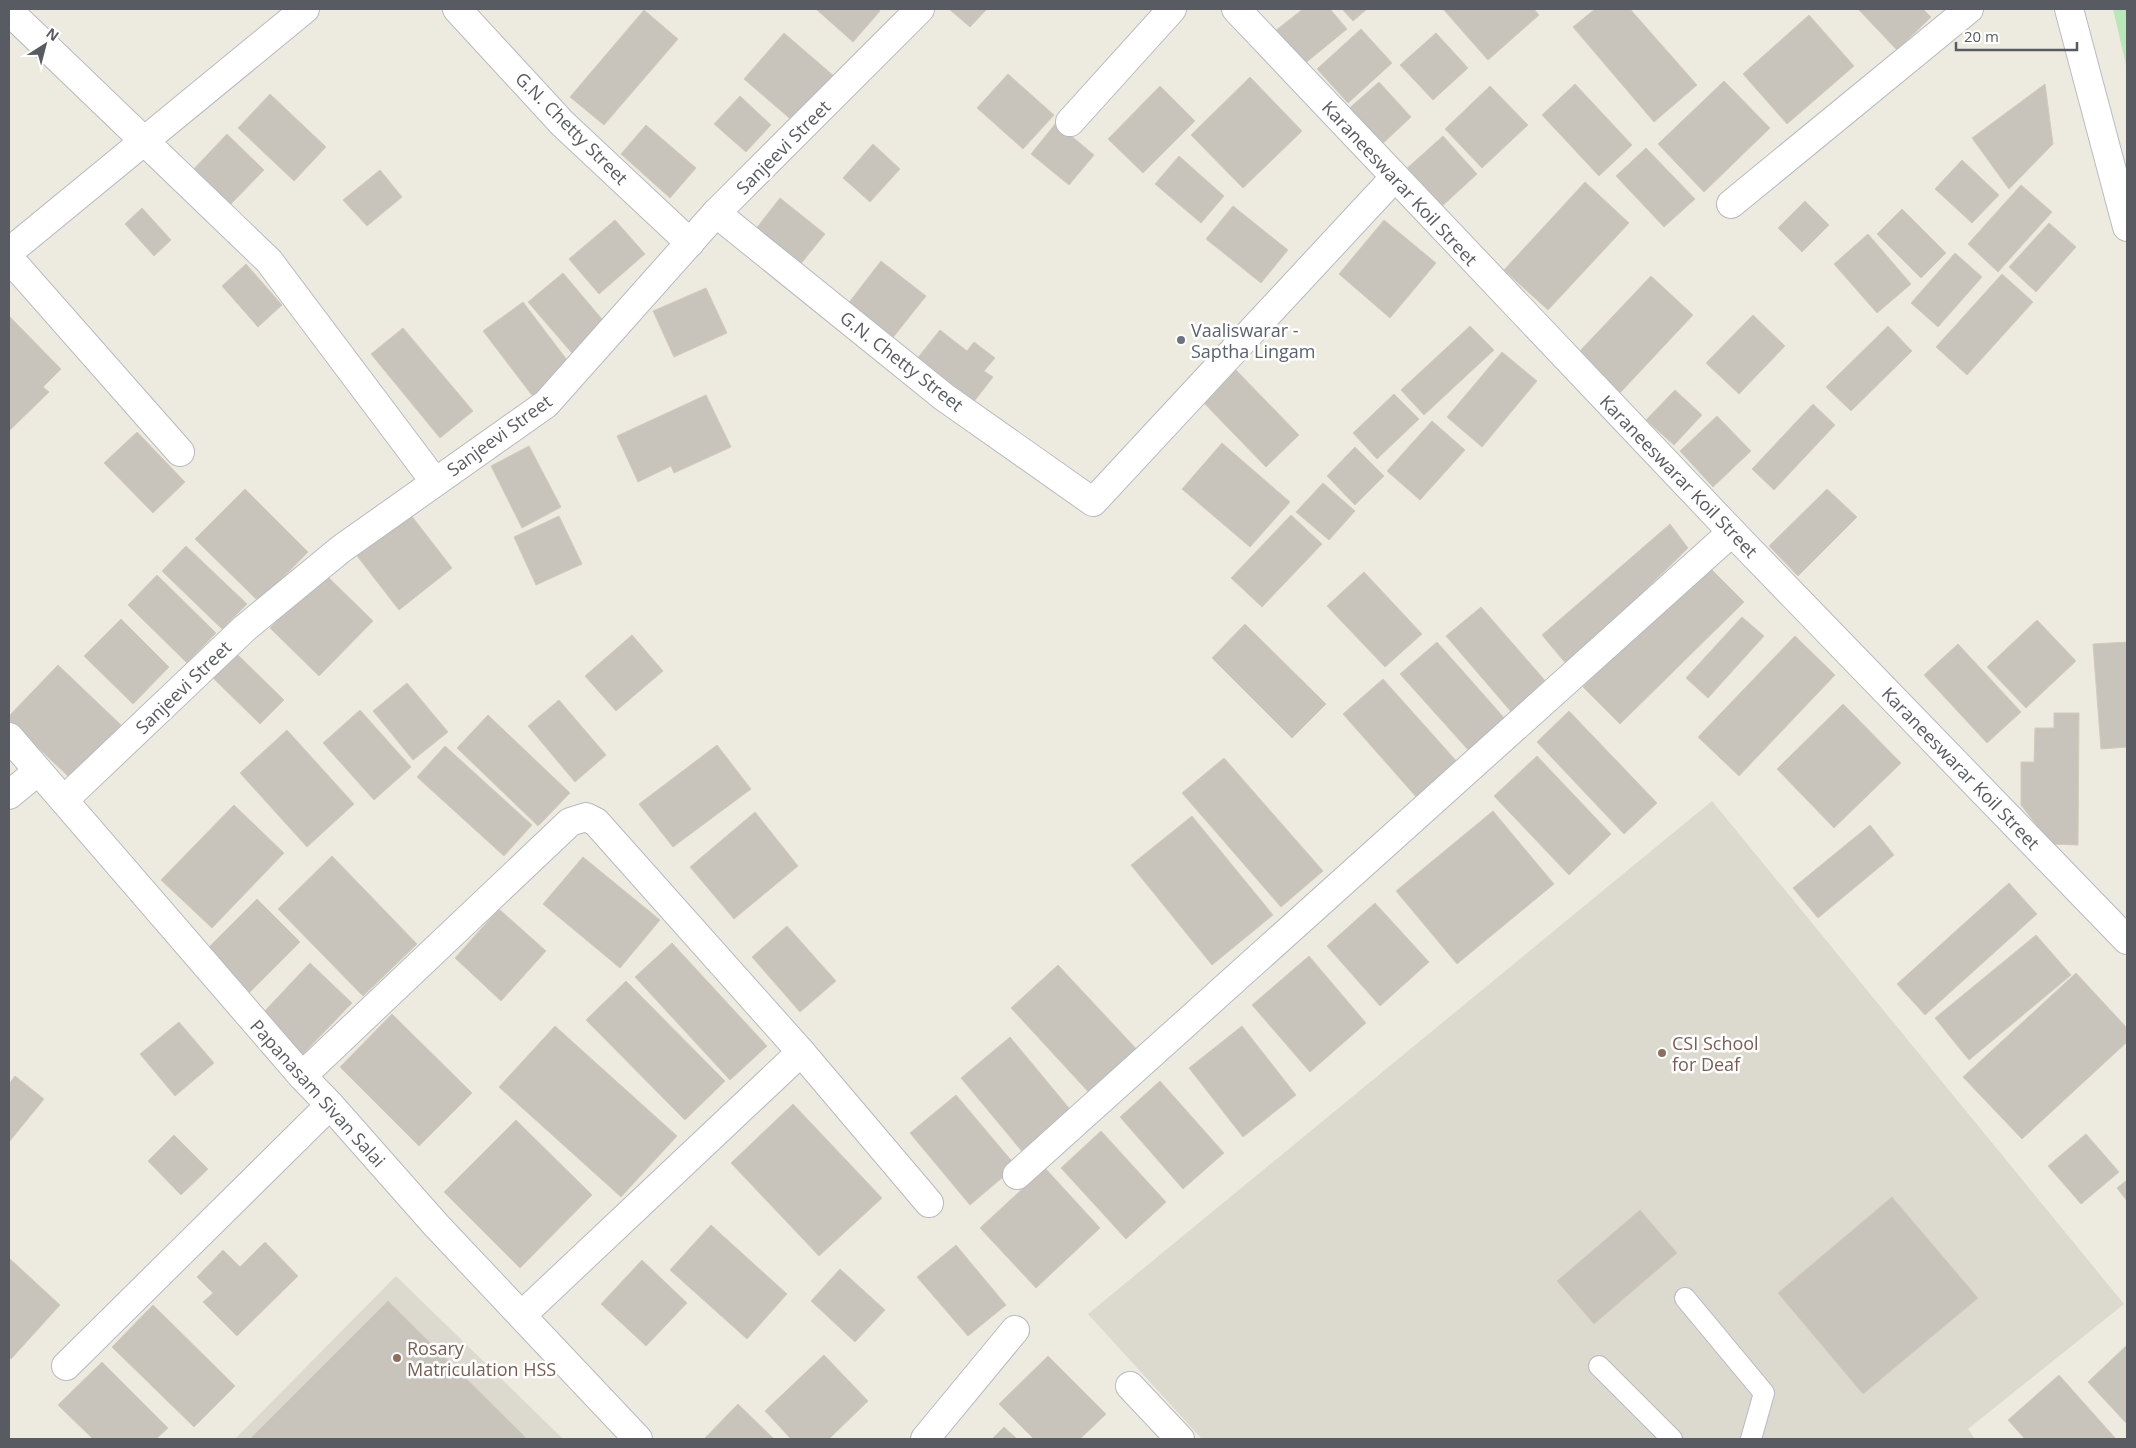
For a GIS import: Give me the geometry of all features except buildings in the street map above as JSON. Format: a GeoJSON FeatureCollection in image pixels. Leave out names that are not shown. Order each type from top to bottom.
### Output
{"type":"FeatureCollection","features":[{"type":"Feature","properties":{"kind":"street"},"geometry":{"type":"LineString","coordinates":[[9,252],[305,9]]}},
{"type":"Feature","properties":{"kind":"street","name":"G.N. Chetty Street"},"geometry":{"type":"LineString","coordinates":[[457,9],[562,123],[690,243]]}},
{"type":"Feature","properties":{"kind":"street","name":"Sanjeevi Street"},"geometry":{"type":"LineString","coordinates":[[64,800],[245,628],[341,549],[546,404],[716,213],[920,9]]}},
{"type":"Feature","properties":{"kind":"street"},"geometry":{"type":"LineString","coordinates":[[1070,122],[1172,9]]}},
{"type":"Feature","properties":{"kind":"street","name":"Karaneeswarar Koil Street"},"geometry":{"type":"LineString","coordinates":[[1236,9],[1394,178],[1732,532],[2127,940]]}},
{"type":"Feature","properties":{"kind":"street"},"geometry":{"type":"LineString","coordinates":[[1731,204],[1969,9]]}},
{"type":"Feature","properties":{"kind":"street"},"geometry":{"type":"LineString","coordinates":[[2069,9],[2127,227]]}},
{"type":"Feature","properties":{"kind":"street"},"geometry":{"type":"LineString","coordinates":[[9,11],[269,262],[435,482]]}},
{"type":"Feature","properties":{"kind":"street","name":"G.N. Chetty Street"},"geometry":{"type":"LineString","coordinates":[[716,213],[944,397],[1092,502],[1394,178]]}},
{"type":"Feature","properties":{"kind":"street"},"geometry":{"type":"LineString","coordinates":[[9,258],[180,452]]}},
{"type":"Feature","properties":{"kind":"street"},"geometry":{"type":"LineString","coordinates":[[1017,1175],[1732,532]]}},
{"type":"Feature","properties":{"kind":"street","name":"Papanasam Sivan Salai"},"geometry":{"type":"LineString","coordinates":[[9,737],[302,1076],[436,1225],[638,1439]]}},
{"type":"Feature","properties":{"kind":"street"},"geometry":{"type":"LineString","coordinates":[[9,795],[38,770]]}},
{"type":"Feature","properties":{"kind":"street"},"geometry":{"type":"LineString","coordinates":[[302,1076],[570,822],[586,817],[596,822],[801,1052],[929,1203]]}},
{"type":"Feature","properties":{"kind":"street"},"geometry":{"type":"LineString","coordinates":[[522,1315],[801,1052]]}},
{"type":"Feature","properties":{"kind":"street"},"geometry":{"type":"LineString","coordinates":[[66,1366],[330,1105]]}},
{"type":"Feature","properties":{"kind":"street"},"geometry":{"type":"LineString","coordinates":[[925,1439],[1015,1330]]}},
{"type":"Feature","properties":{"kind":"street"},"geometry":{"type":"LineString","coordinates":[[1130,1386],[1180,1439]]}},
{"type":"Feature","properties":{"kind":"lane"},"geometry":{"type":"LineString","coordinates":[[1685,1298],[1764,1393],[1751,1439]]}},
{"type":"Feature","properties":{"kind":"lane"},"geometry":{"type":"LineString","coordinates":[[1599,1366],[1672,1439]]}},
{"type":"Feature","properties":{"kind":"shaded area","name":"CSI School for Deaf"},"geometry":{"type":"Polygon","coordinates":[[[1712,801],[2124,1304],[1968,1429],[1975,1439],[1202,1439],[1088,1314],[1712,801]]]}},
{"type":"Feature","properties":{"kind":"shaded area","name":"Rosary Matriculation HSS"},"geometry":{"type":"Polygon","coordinates":[[[396,1276],[563,1439],[235,1439],[396,1276]]]}},
{"type":"Feature","properties":{"kind":"green space"},"geometry":{"type":"Polygon","coordinates":[[[2113,9],[2127,9],[2127,69],[2113,9]]]}},
{"type":"Feature","properties":{"kind":"place","name":"Vaaliswarar - Saptha Lingam"},"geometry":{"type":"Point","coordinates":[1181,340]}},
{"type":"Feature","properties":{"kind":"place","name":"CSI School for Deaf"},"geometry":{"type":"Point","coordinates":[1662,1053]}},
{"type":"Feature","properties":{"kind":"place","name":"Rosary Matriculation HSS"},"geometry":{"type":"Point","coordinates":[397,1358]}}]}
